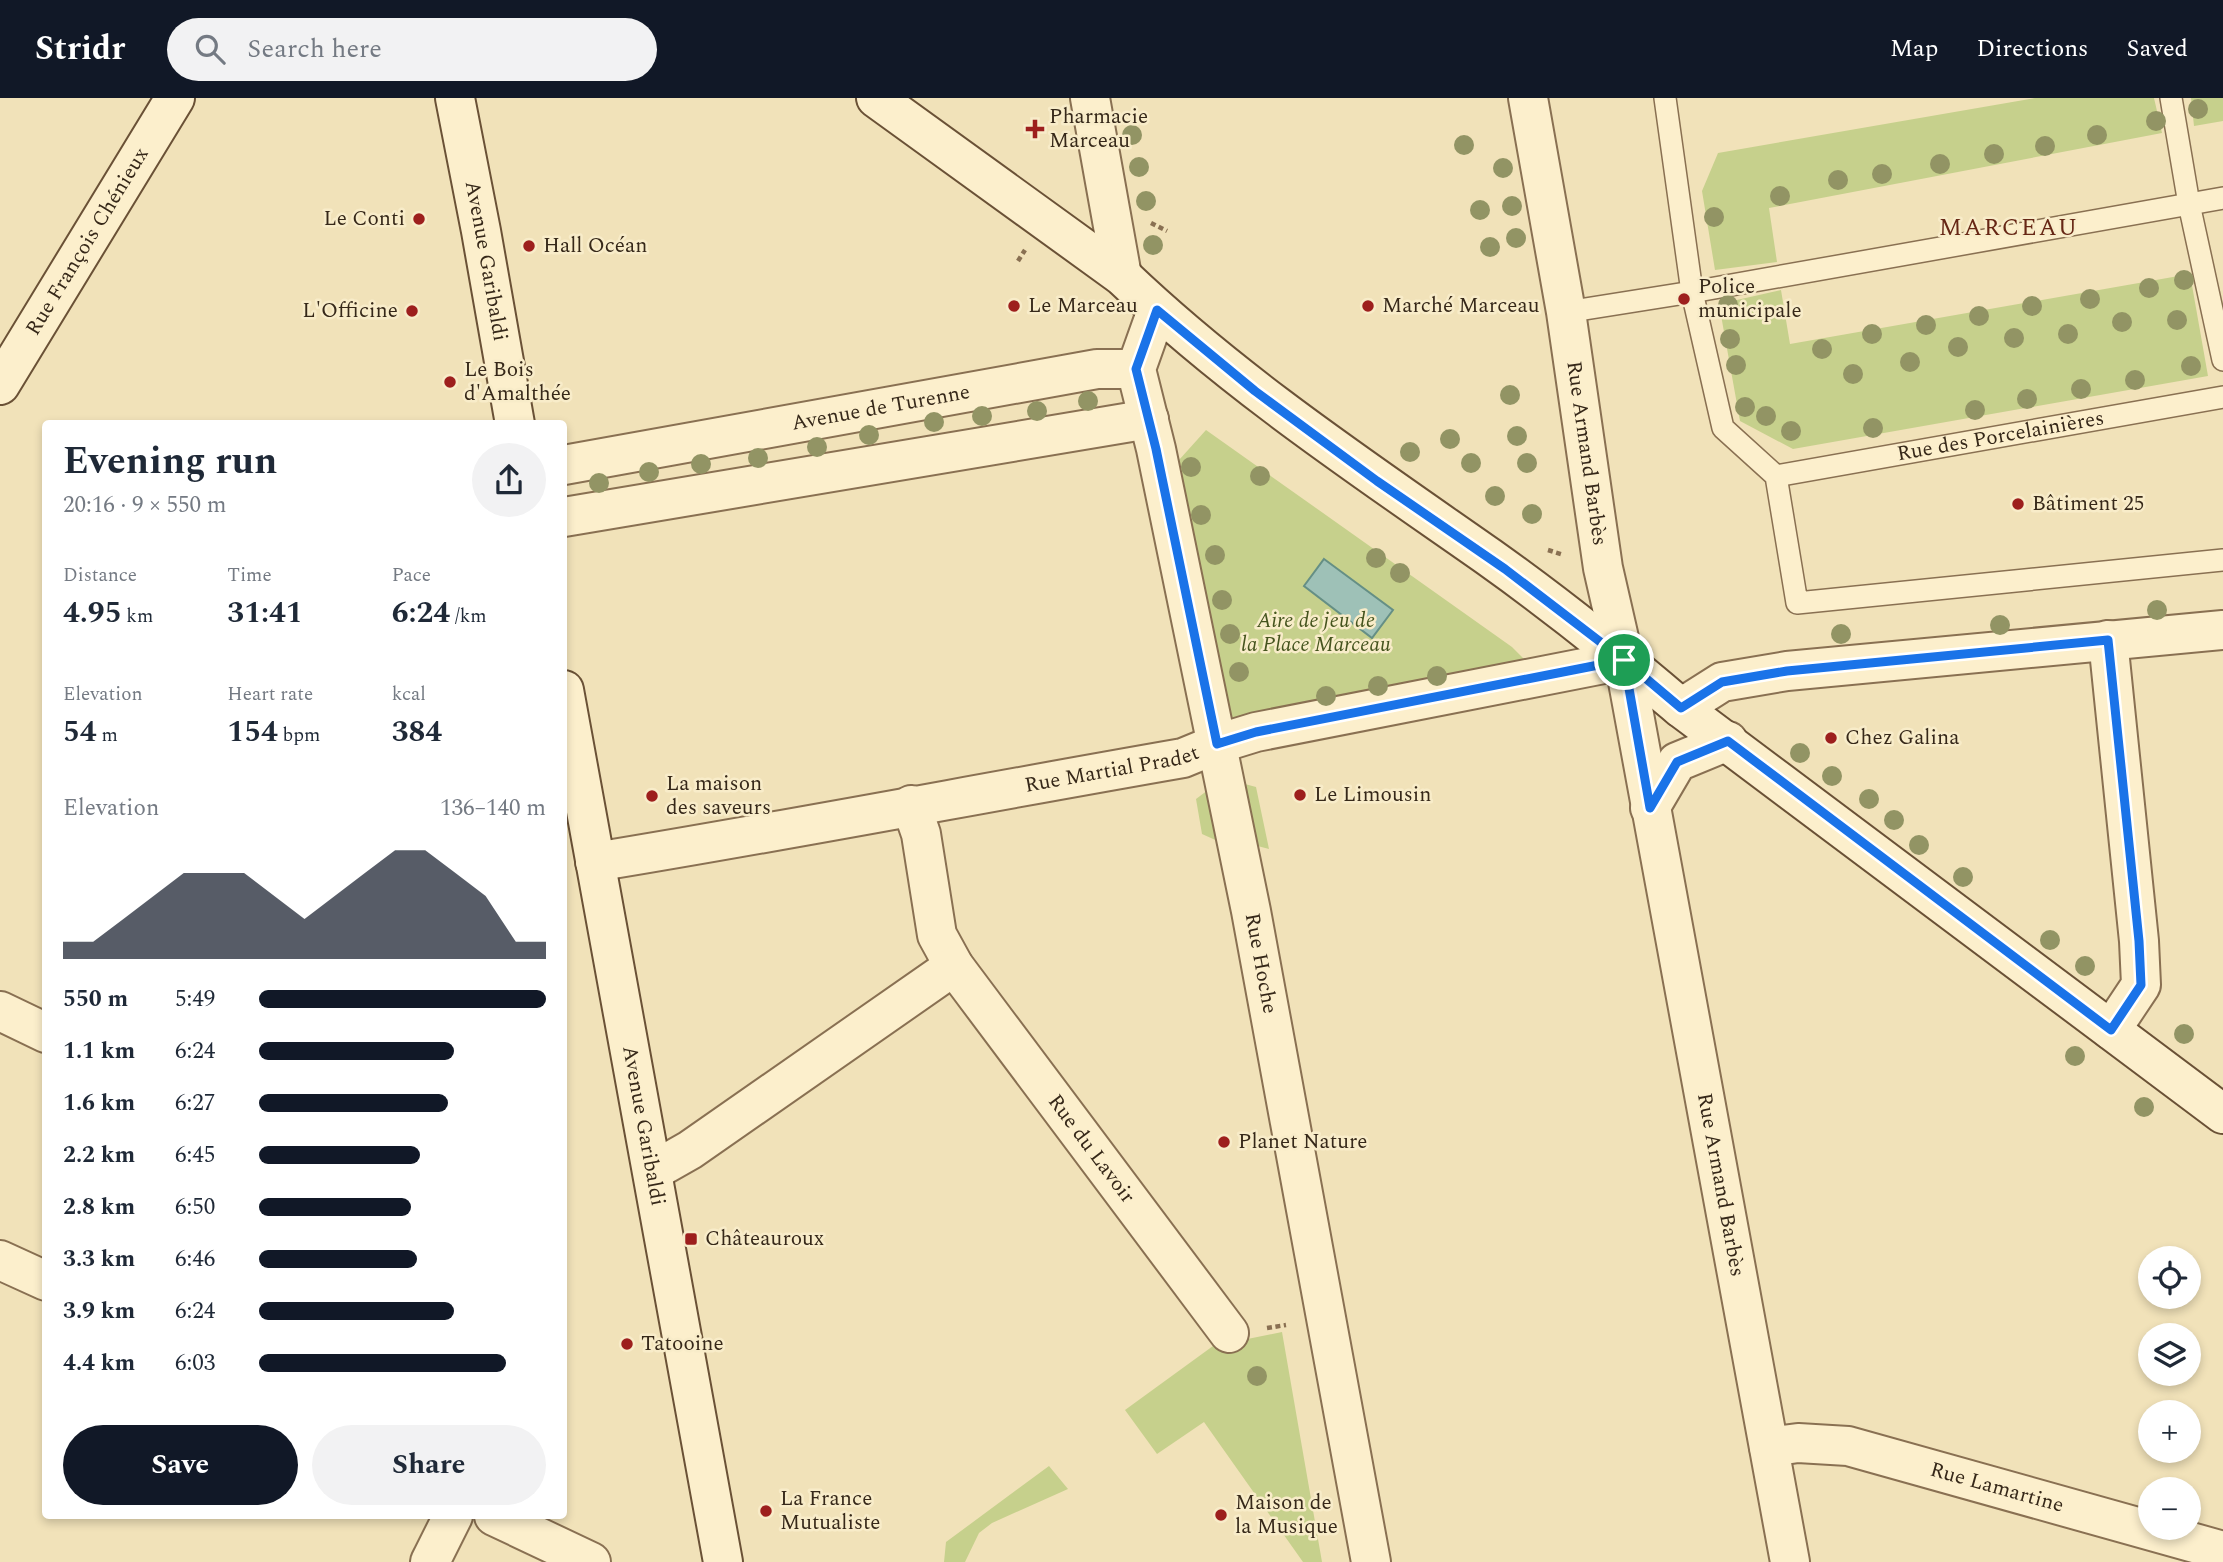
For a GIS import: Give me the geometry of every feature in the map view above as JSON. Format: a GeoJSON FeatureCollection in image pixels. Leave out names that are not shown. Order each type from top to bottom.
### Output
{"type":"FeatureCollection","features":[{"type":"Feature","properties":{"kind":"street","name":"Rue François Chénieux"},"geometry":{"type":"LineString","coordinates":[[0,385],[175,98]]}},
{"type":"Feature","properties":{"kind":"street","name":"Avenue Garibaldi"},"geometry":{"type":"LineString","coordinates":[[455,98],[514,420]]}},
{"type":"Feature","properties":{"kind":"street"},"geometry":{"type":"LineString","coordinates":[[876,98],[1122,276],[1157,310],[1255,391],[1377,481],[1497,563],[1624,660],[1681,708],[2223,1114]]}},
{"type":"Feature","properties":{"kind":"street"},"geometry":{"type":"LineString","coordinates":[[1090,98],[1122,276]]}},
{"type":"Feature","properties":{"kind":"street","name":"Rue Armand Barbès"},"geometry":{"type":"LineString","coordinates":[[1528,98],[1566,312],[1603,568],[1624,660],[1790,1562]]}},
{"type":"Feature","properties":{"kind":"street"},"geometry":{"type":"LineString","coordinates":[[1136,369],[1157,310]]}},
{"type":"Feature","properties":{"kind":"street","name":"Avenue de Turenne"},"geometry":{"type":"LineString","coordinates":[[567,464],[1097,369],[1136,369]]}},
{"type":"Feature","properties":{"kind":"street","name":"Rue Hoche"},"geometry":{"type":"LineString","coordinates":[[1136,369],[1149,419],[1217,744],[1274,1030],[1371,1562]]}},
{"type":"Feature","properties":{"kind":"street"},"geometry":{"type":"LineString","coordinates":[[567,516],[1149,419]]}},
{"type":"Feature","properties":{"kind":"street"},"geometry":{"type":"LineString","coordinates":[[1681,708],[1722,682],[1787,671],[2223,630]]}},
{"type":"Feature","properties":{"kind":"street"},"geometry":{"type":"LineString","coordinates":[[2108,640],[2139,941],[2141,985],[2111,1030]]}},
{"type":"Feature","properties":{"kind":"street","name":"Rue Martial Pradet"},"geometry":{"type":"LineString","coordinates":[[595,862],[757,836],[911,805],[1183,758],[1256,732],[1624,660]]}},
{"type":"Feature","properties":{"kind":"street","name":"Avenue Garibaldi"},"geometry":{"type":"LineString","coordinates":[[567,707],[723,1562]]}},
{"type":"Feature","properties":{"kind":"street"},"geometry":{"type":"LineString","coordinates":[[1650,808],[1677,762],[1728,741]]}},
{"type":"Feature","properties":{"kind":"street","name":"Rue du Lavoir"},"geometry":{"type":"LineString","coordinates":[[911,805],[921,834],[937,936],[954,966],[1229,1333]]}},
{"type":"Feature","properties":{"kind":"street"},"geometry":{"type":"LineString","coordinates":[[653,1171],[690,1150],[954,966]]}},
{"type":"Feature","properties":{"kind":"street"},"geometry":{"type":"LineString","coordinates":[[0,1012],[42,1031]]}},
{"type":"Feature","properties":{"kind":"street"},"geometry":{"type":"LineString","coordinates":[[0,1260],[42,1279]]}},
{"type":"Feature","properties":{"kind":"street","name":"Rue Lamartine"},"geometry":{"type":"LineString","coordinates":[[1769,1447],[1798,1443],[1848,1446],[2223,1551]]}},
{"type":"Feature","properties":{"kind":"street"},"geometry":{"type":"LineString","coordinates":[[430,1562],[452,1519]]}},
{"type":"Feature","properties":{"kind":"street"},"geometry":{"type":"LineString","coordinates":[[500,1519],[591,1562]]}},
{"type":"Feature","properties":{"kind":"lane"},"geometry":{"type":"LineString","coordinates":[[2171,98],[2189,204],[2223,360]]}},
{"type":"Feature","properties":{"kind":"lane"},"geometry":{"type":"LineString","coordinates":[[1669,99],[1692,292],[1723,428],[1776,476],[1797,603],[2223,560]]}},
{"type":"Feature","properties":{"kind":"lane"},"geometry":{"type":"LineString","coordinates":[[1566,312],[2223,198]]}},
{"type":"Feature","properties":{"kind":"lane","name":"Rue des Porcelainières"},"geometry":{"type":"LineString","coordinates":[[1776,476],[2223,397]]}},
{"type":"Feature","properties":{"kind":"green space"},"geometry":{"type":"Polygon","coordinates":[[[2035,98],[2154,98],[2162,133],[1769,208],[1777,262],[1715,270],[1702,191],[1718,153],[2035,98]]]}},
{"type":"Feature","properties":{"kind":"green space"},"geometry":{"type":"Polygon","coordinates":[[[2191,98],[2223,98],[2223,121],[2194,126],[2191,98]]]}},
{"type":"Feature","properties":{"kind":"green space"},"geometry":{"type":"Polygon","coordinates":[[[2190,274],[2208,376],[1793,449],[1740,421],[1719,304],[1781,290],[1790,344],[2190,274]]]}},
{"type":"Feature","properties":{"kind":"green space","name":"Aire de jeu de la Place Marceau"},"geometry":{"type":"Polygon","coordinates":[[[1206,430],[1512,647],[1530,665],[1233,724],[1179,460],[1206,430]]]}},
{"type":"Feature","properties":{"kind":"green space"},"geometry":{"type":"Polygon","coordinates":[[[1241,783],[1256,787],[1269,849],[1254,845],[1241,783]]]}},
{"type":"Feature","properties":{"kind":"green space"},"geometry":{"type":"Polygon","coordinates":[[[1216,784],[1231,847],[1202,834],[1196,799],[1216,784]]]}},
{"type":"Feature","properties":{"kind":"green space"},"geometry":{"type":"Polygon","coordinates":[[[1282,1332],[1322,1562],[1303,1562],[1204,1422],[1157,1454],[1125,1410],[1213,1346],[1282,1332]]]}},
{"type":"Feature","properties":{"kind":"green space"},"geometry":{"type":"Polygon","coordinates":[[[1049,1466],[1068,1489],[992,1523],[979,1533],[965,1562],[944,1562],[946,1542],[1049,1466]]]}},
{"type":"Feature","properties":{"kind":"water"},"geometry":{"type":"Polygon","coordinates":[[[1324,559],[1393,610],[1372,638],[1304,586],[1324,559]]]}},
{"type":"Feature","properties":{"kind":"place","name":"Pharmacie Marceau"},"geometry":{"type":"Point","coordinates":[1035,129]}},
{"type":"Feature","properties":{"kind":"place","name":"Le Conti"},"geometry":{"type":"Point","coordinates":[419,219]}},
{"type":"Feature","properties":{"kind":"place","name":"Hall Océan"},"geometry":{"type":"Point","coordinates":[529,246]}},
{"type":"Feature","properties":{"kind":"place","name":"Police municipale"},"geometry":{"type":"Point","coordinates":[1684,299]}},
{"type":"Feature","properties":{"kind":"place","name":"Le Marceau"},"geometry":{"type":"Point","coordinates":[1014,306]}},
{"type":"Feature","properties":{"kind":"place","name":"Marché Marceau"},"geometry":{"type":"Point","coordinates":[1368,306]}},
{"type":"Feature","properties":{"kind":"place","name":"L'Officine"},"geometry":{"type":"Point","coordinates":[412,311]}},
{"type":"Feature","properties":{"kind":"place","name":"Le Bois d'Amalthée"},"geometry":{"type":"Point","coordinates":[450,382]}},
{"type":"Feature","properties":{"kind":"place","name":"Bâtiment 25"},"geometry":{"type":"Point","coordinates":[2018,504]}},
{"type":"Feature","properties":{"kind":"place","name":"Chez Galina"},"geometry":{"type":"Point","coordinates":[1831,738]}},
{"type":"Feature","properties":{"kind":"place","name":"Le Limousin"},"geometry":{"type":"Point","coordinates":[1300,795]}},
{"type":"Feature","properties":{"kind":"place","name":"La maison des saveurs"},"geometry":{"type":"Point","coordinates":[652,796]}},
{"type":"Feature","properties":{"kind":"place","name":"Planet Nature"},"geometry":{"type":"Point","coordinates":[1224,1142]}},
{"type":"Feature","properties":{"kind":"place","name":"Châteauroux"},"geometry":{"type":"Point","coordinates":[691,1239]}},
{"type":"Feature","properties":{"kind":"place","name":"Tatooine"},"geometry":{"type":"Point","coordinates":[627,1344]}},
{"type":"Feature","properties":{"kind":"place","name":"La France Mutualiste"},"geometry":{"type":"Point","coordinates":[766,1511]}},
{"type":"Feature","properties":{"kind":"place","name":"Maison de la Musique"},"geometry":{"type":"Point","coordinates":[1221,1515]}},
{"type":"Feature","properties":{"kind":"district","name":"MARCEAU"},"geometry":{"type":"Point","coordinates":[2009,228]}},
{"type":"Feature","properties":{"kind":"route"},"geometry":{"type":"LineString","coordinates":[[1624,660],[1256,732],[1217,744],[1156,449],[1136,369],[1157,310],[1255,391],[1377,481],[1505,569],[1624,660],[1650,808],[1677,762],[1728,741],[2111,1030],[2141,985],[2139,941],[2108,640],[1787,671],[1722,682],[1681,708],[1624,660]]}}]}
